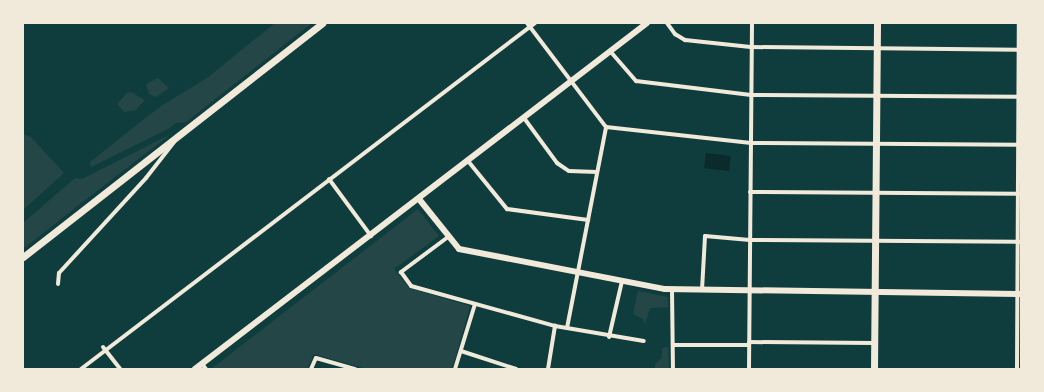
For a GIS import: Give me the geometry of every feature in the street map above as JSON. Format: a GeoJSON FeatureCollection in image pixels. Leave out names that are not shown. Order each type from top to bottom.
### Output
{"type":"FeatureCollection","features":[{"type":"Feature","properties":{"kind":"main road"},"geometry":{"type":"LineString","coordinates":[[23,258],[322,23]]}},
{"type":"Feature","properties":{"kind":"main road"},"geometry":{"type":"LineString","coordinates":[[874,369],[877,23]]}},
{"type":"Feature","properties":{"kind":"street"},"geometry":{"type":"LineString","coordinates":[[526,23],[606,126],[751,143],[1020,145]]}},
{"type":"Feature","properties":{"kind":"street"},"geometry":{"type":"LineString","coordinates":[[82,369],[535,23]]}},
{"type":"Feature","properties":{"kind":"street"},"geometry":{"type":"LineString","coordinates":[[195,369],[204,366],[647,23]]}},
{"type":"Feature","properties":{"kind":"street"},"geometry":{"type":"LineString","coordinates":[[667,23],[675,34],[685,40],[751,47],[1020,50]]}},
{"type":"Feature","properties":{"kind":"street"},"geometry":{"type":"LineString","coordinates":[[749,369],[752,23]]}},
{"type":"Feature","properties":{"kind":"street"},"geometry":{"type":"LineString","coordinates":[[1017,369],[1019,345],[1020,242],[1019,23]]}},
{"type":"Feature","properties":{"kind":"street"},"geometry":{"type":"LineString","coordinates":[[610,51],[636,81],[751,95],[1020,97]]}},
{"type":"Feature","properties":{"kind":"street"},"geometry":{"type":"LineString","coordinates":[[524,118],[557,164],[569,171],[597,172]]}},
{"type":"Feature","properties":{"kind":"street"},"geometry":{"type":"LineString","coordinates":[[567,328],[606,126]]}},
{"type":"Feature","properties":{"kind":"street"},"geometry":{"type":"LineString","coordinates":[[58,284],[59,273],[146,178],[180,134]]}},
{"type":"Feature","properties":{"kind":"street"},"geometry":{"type":"LineString","coordinates":[[468,161],[507,209],[588,220]]}},
{"type":"Feature","properties":{"kind":"street"},"geometry":{"type":"LineString","coordinates":[[329,179],[371,236]]}},
{"type":"Feature","properties":{"kind":"street"},"geometry":{"type":"LineString","coordinates":[[750,192],[1020,194]]}},
{"type":"Feature","properties":{"kind":"street"},"geometry":{"type":"LineString","coordinates":[[419,199],[448,237],[463,250],[672,290],[1019,294]]}},
{"type":"Feature","properties":{"kind":"street"},"geometry":{"type":"LineString","coordinates":[[702,290],[705,236],[750,240],[1020,242]]}},
{"type":"Feature","properties":{"kind":"street"},"geometry":{"type":"LineString","coordinates":[[448,237],[401,272],[411,286],[555,326],[609,337],[644,341]]}},
{"type":"Feature","properties":{"kind":"street"},"geometry":{"type":"LineString","coordinates":[[609,337],[622,281]]}},
{"type":"Feature","properties":{"kind":"street"},"geometry":{"type":"LineString","coordinates":[[672,290],[673,369]]}},
{"type":"Feature","properties":{"kind":"street"},"geometry":{"type":"LineString","coordinates":[[455,369],[475,304]]}},
{"type":"Feature","properties":{"kind":"street"},"geometry":{"type":"LineString","coordinates":[[548,369],[555,326]]}},
{"type":"Feature","properties":{"kind":"street"},"geometry":{"type":"LineString","coordinates":[[673,345],[874,343]]}},
{"type":"Feature","properties":{"kind":"street"},"geometry":{"type":"LineString","coordinates":[[103,347],[120,369]]}},
{"type":"Feature","properties":{"kind":"street"},"geometry":{"type":"LineString","coordinates":[[461,351],[516,369]]}},
{"type":"Feature","properties":{"kind":"street"},"geometry":{"type":"LineString","coordinates":[[310,369],[316,358],[355,369]]}},
{"type":"Feature","properties":{"kind":"shaded area"},"geometry":{"type":"Polygon","coordinates":[[[275,23],[312,23],[186,122],[176,123],[168,129],[91,167],[90,162],[134,127],[161,106],[207,78],[275,23]]]}},
{"type":"Feature","properties":{"kind":"shaded area"},"geometry":{"type":"Polygon","coordinates":[[[158,78],[169,88],[156,97],[149,94],[146,84],[158,78]]]}},
{"type":"Feature","properties":{"kind":"shaded area"},"geometry":{"type":"Polygon","coordinates":[[[131,92],[145,100],[136,110],[124,112],[117,104],[127,93],[131,92]]]}},
{"type":"Feature","properties":{"kind":"shaded area"},"geometry":{"type":"Polygon","coordinates":[[[23,134],[31,137],[64,173],[23,210],[23,134]]]}},
{"type":"Feature","properties":{"kind":"shaded area"},"geometry":{"type":"Polygon","coordinates":[[[171,134],[23,249],[23,223],[75,178],[82,179],[171,134]]]}},
{"type":"Feature","properties":{"kind":"shaded area"},"geometry":{"type":"Polygon","coordinates":[[[706,153],[731,156],[729,171],[704,168],[706,153]]]}},
{"type":"Feature","properties":{"kind":"shaded area"},"geometry":{"type":"Polygon","coordinates":[[[418,209],[439,236],[394,269],[409,288],[470,306],[452,369],[367,369],[314,354],[307,369],[211,369],[418,209]]]}},
{"type":"Feature","properties":{"kind":"shaded area"},"geometry":{"type":"Polygon","coordinates":[[[638,291],[668,297],[668,307],[650,308],[645,324],[643,319],[633,314],[638,291]]]}},
{"type":"Feature","properties":{"kind":"shaded area"},"geometry":{"type":"Polygon","coordinates":[[[668,347],[669,369],[655,369],[655,364],[662,358],[662,348],[668,347]]]}}]}
